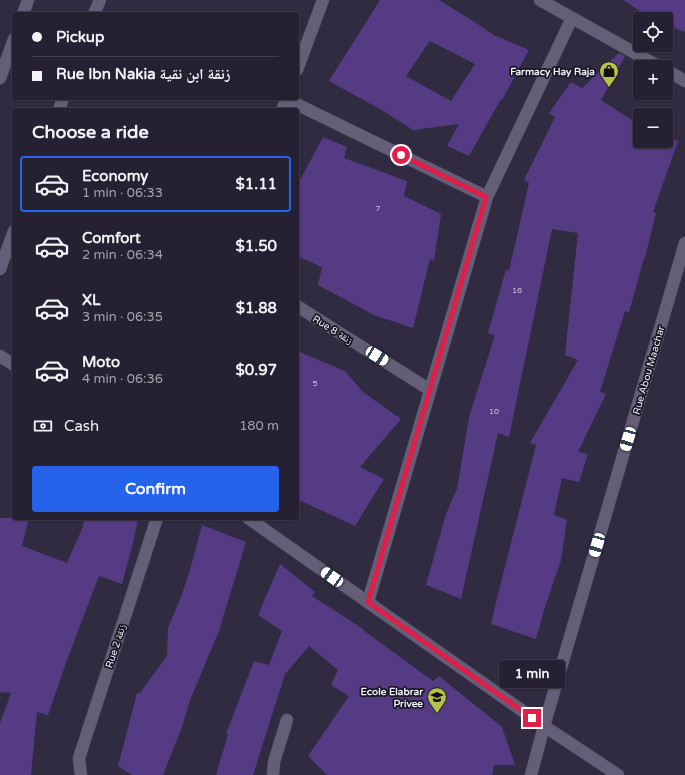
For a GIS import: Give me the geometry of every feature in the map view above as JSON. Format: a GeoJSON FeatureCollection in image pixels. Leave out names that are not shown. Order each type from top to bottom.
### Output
{"type":"FeatureCollection","features":[{"type":"Feature","properties":{"kind":"street"},"geometry":{"type":"LineString","coordinates":[[24,12],[28,0]]}},
{"type":"Feature","properties":{"kind":"street"},"geometry":{"type":"LineString","coordinates":[[95,12],[100,0]]}},
{"type":"Feature","properties":{"kind":"street"},"geometry":{"type":"LineString","coordinates":[[299,65],[323,0]]}},
{"type":"Feature","properties":{"kind":"street"},"geometry":{"type":"LineString","coordinates":[[540,0],[647,60]]}},
{"type":"Feature","properties":{"kind":"street"},"geometry":{"type":"LineString","coordinates":[[368,602],[486,197],[572,18]]}},
{"type":"Feature","properties":{"kind":"street"},"geometry":{"type":"LineString","coordinates":[[0,78],[12,44]]}},
{"type":"Feature","properties":{"kind":"street"},"geometry":{"type":"LineString","coordinates":[[673,74],[685,81]]}},
{"type":"Feature","properties":{"kind":"street"},"geometry":{"type":"LineString","coordinates":[[285,102],[298,108]]}},
{"type":"Feature","properties":{"kind":"street"},"geometry":{"type":"LineString","coordinates":[[299,109],[486,197]]}},
{"type":"Feature","properties":{"kind":"street"},"geometry":{"type":"LineString","coordinates":[[0,269],[12,236]]}},
{"type":"Feature","properties":{"kind":"street","name":"Rue Abou Maachar"},"geometry":{"type":"LineString","coordinates":[[531,775],[685,243]]}},
{"type":"Feature","properties":{"kind":"street","name":"Rue 8 زنقة"},"geometry":{"type":"LineString","coordinates":[[299,307],[430,390]]}},
{"type":"Feature","properties":{"kind":"street"},"geometry":{"type":"LineString","coordinates":[[0,356],[12,364]]}},
{"type":"Feature","properties":{"kind":"street","name":"Rue 2 زنقة"},"geometry":{"type":"LineString","coordinates":[[81,775],[79,758],[156,520]]}},
{"type":"Feature","properties":{"kind":"street"},"geometry":{"type":"LineString","coordinates":[[251,520],[544,726],[618,775]]}},
{"type":"Feature","properties":{"kind":"street"},"geometry":{"type":"LineString","coordinates":[[273,775],[274,762],[287,720]]}},
{"type":"Feature","properties":{"kind":"building"},"geometry":{"type":"Polygon","coordinates":[[[380,0],[439,0],[494,35],[529,50],[469,156],[447,146],[459,124],[413,130],[385,112],[329,81],[380,0]],[[430,41],[406,76],[451,101],[475,64],[430,41]]]}},
{"type":"Feature","properties":{"kind":"building"},"geometry":{"type":"Polygon","coordinates":[[[623,0],[685,0],[685,32],[673,28],[673,12],[641,12],[623,0]]]}},
{"type":"Feature","properties":{"kind":"building"},"geometry":{"type":"Polygon","coordinates":[[[619,53],[625,56],[601,100],[633,120],[633,148],[673,148],[673,139],[678,141],[653,212],[656,213],[645,258],[629,312],[625,311],[600,392],[606,394],[578,452],[588,454],[579,482],[562,478],[554,515],[567,520],[561,560],[536,639],[491,624],[536,445],[530,443],[578,360],[565,355],[578,233],[552,229],[509,437],[498,433],[461,599],[426,585],[446,514],[457,489],[469,417],[495,335],[488,333],[506,269],[509,271],[529,183],[524,180],[555,117],[549,113],[571,82],[582,88],[619,53]]]}},
{"type":"Feature","properties":{"kind":"building"},"geometry":{"type":"Polygon","coordinates":[[[323,137],[347,147],[344,158],[407,181],[404,196],[441,214],[434,261],[430,259],[413,328],[374,315],[318,285],[322,267],[299,257],[299,182],[323,137]]]}},
{"type":"Feature","properties":{"kind":"building"},"geometry":{"type":"Polygon","coordinates":[[[299,352],[345,371],[363,392],[401,419],[360,467],[384,479],[355,526],[299,500],[299,352]]]}},
{"type":"Feature","properties":{"kind":"building"},"geometry":{"type":"Polygon","coordinates":[[[0,518],[28,520],[22,546],[67,563],[84,520],[138,520],[122,584],[99,576],[48,715],[37,712],[31,775],[0,775],[0,723],[11,693],[0,692],[0,518]]]}},
{"type":"Feature","properties":{"kind":"building"},"geometry":{"type":"Polygon","coordinates":[[[202,525],[246,542],[219,631],[190,700],[182,727],[163,775],[132,775],[118,766],[137,693],[140,693],[167,656],[168,628],[190,570],[202,525]]]}},
{"type":"Feature","properties":{"kind":"building"},"geometry":{"type":"Polygon","coordinates":[[[280,564],[315,592],[312,596],[363,629],[433,681],[439,676],[502,727],[515,765],[494,765],[492,775],[327,775],[308,756],[349,696],[331,685],[338,670],[309,646],[285,674],[253,775],[216,775],[228,734],[226,734],[254,661],[269,665],[282,631],[258,615],[280,564]]]}},
{"type":"Feature","properties":{"kind":"place","name":"Farmacy Hay Raja"},"geometry":{"type":"Point","coordinates":[609,88]}},
{"type":"Feature","properties":{"kind":"place","name":"Ecole Elabrar Privee"},"geometry":{"type":"Point","coordinates":[437,714]}},
{"type":"Feature","properties":{"kind":"route"},"geometry":{"type":"LineString","coordinates":[[401,155],[486,197],[368,602],[532,718]]}}]}
